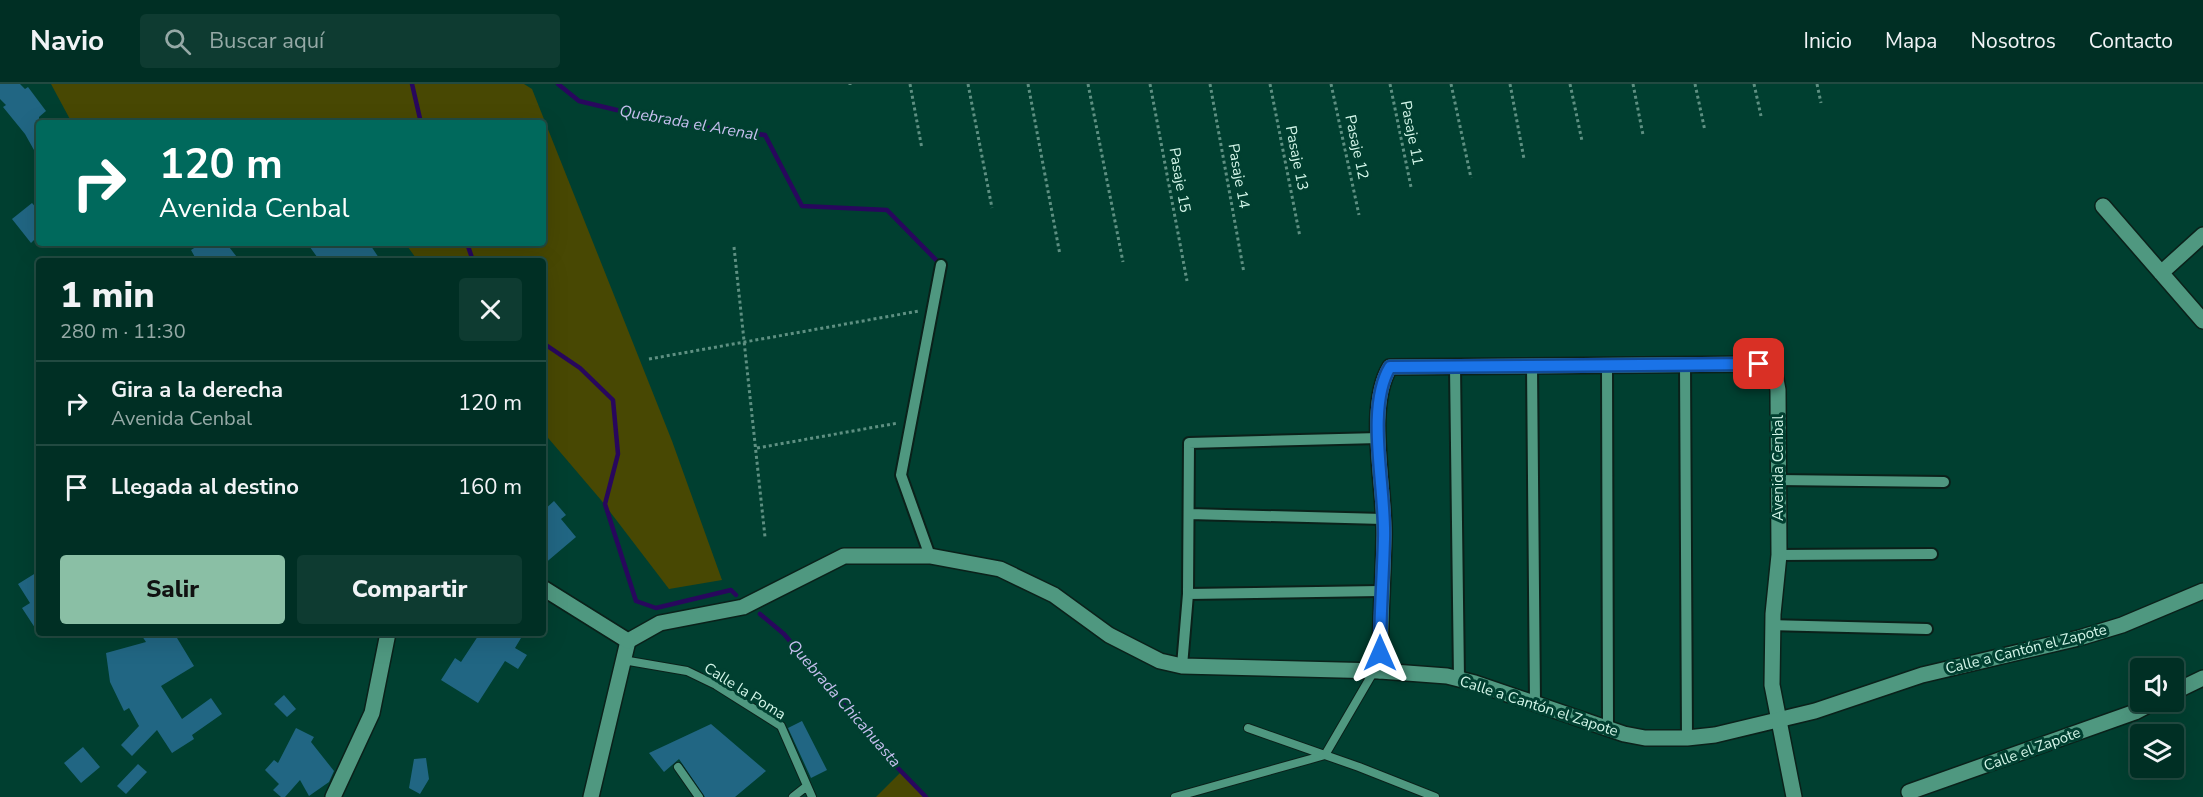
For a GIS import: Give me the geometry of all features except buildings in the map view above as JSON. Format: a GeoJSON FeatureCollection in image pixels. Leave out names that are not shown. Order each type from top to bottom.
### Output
{"type":"FeatureCollection","features":[{"type":"Feature","properties":{"kind":"street"},"geometry":{"type":"LineString","coordinates":[[2103,206],[2203,321]]}},
{"type":"Feature","properties":{"kind":"street"},"geometry":{"type":"LineString","coordinates":[[2161,273],[2203,235]]}},
{"type":"Feature","properties":{"kind":"street"},"geometry":{"type":"LineString","coordinates":[[930,556],[901,475],[941,264]]}},
{"type":"Feature","properties":{"kind":"street","name":"Avenida Cenbal"},"geometry":{"type":"LineString","coordinates":[[1377,671],[1383,519],[1379,438],[1381,381],[1390,367],[1759,364],[1774,369],[1778,390],[1779,555],[1773,625],[1772,685],[1794,797]]}},
{"type":"Feature","properties":{"kind":"street"},"geometry":{"type":"LineString","coordinates":[[1685,365],[1687,738]]}},
{"type":"Feature","properties":{"kind":"street"},"geometry":{"type":"LineString","coordinates":[[1532,366],[1535,703]]}},
{"type":"Feature","properties":{"kind":"street"},"geometry":{"type":"LineString","coordinates":[[1607,366],[1608,729]]}},
{"type":"Feature","properties":{"kind":"street"},"geometry":{"type":"LineString","coordinates":[[1455,367],[1459,679]]}},
{"type":"Feature","properties":{"kind":"street"},"geometry":{"type":"LineString","coordinates":[[1182,666],[1188,594],[1189,443],[1379,438]]}},
{"type":"Feature","properties":{"kind":"street"},"geometry":{"type":"LineString","coordinates":[[1778,480],[1944,482]]}},
{"type":"Feature","properties":{"kind":"street"},"geometry":{"type":"LineString","coordinates":[[1189,514],[1383,519]]}},
{"type":"Feature","properties":{"kind":"street"},"geometry":{"type":"LineString","coordinates":[[1779,555],[1932,554]]}},
{"type":"Feature","properties":{"kind":"street","name":"Calle a Cantón el Zapote"},"geometry":{"type":"LineString","coordinates":[[628,641],[660,623],[743,607],[844,556],[930,556],[1000,569],[1054,595],[1109,635],[1160,661],[1182,666],[1377,671],[1459,679],[1608,729],[1645,738],[1687,738],[1709,736],[1778,720],[1824,708],[1922,675],[2079,638],[2122,625],[2203,591]]}},
{"type":"Feature","properties":{"kind":"street"},"geometry":{"type":"LineString","coordinates":[[546,590],[628,641],[591,797]]}},
{"type":"Feature","properties":{"kind":"street"},"geometry":{"type":"LineString","coordinates":[[1188,594],[1380,591]]}},
{"type":"Feature","properties":{"kind":"street"},"geometry":{"type":"LineString","coordinates":[[1773,625],[1927,629]]}},
{"type":"Feature","properties":{"kind":"street"},"geometry":{"type":"LineString","coordinates":[[333,797],[372,713],[387,636]]}},
{"type":"Feature","properties":{"kind":"street"},"geometry":{"type":"LineString","coordinates":[[2184,687],[2203,678]]}},
{"type":"Feature","properties":{"kind":"street","name":"Calle el Zapote"},"geometry":{"type":"LineString","coordinates":[[1909,792],[2135,712]]}},
{"type":"Feature","properties":{"kind":"lane","name":"Calle la Poma"},"geometry":{"type":"LineString","coordinates":[[623,660],[687,671],[716,684],[781,726],[812,797]]}},
{"type":"Feature","properties":{"kind":"lane"},"geometry":{"type":"LineString","coordinates":[[1175,797],[1325,755],[1377,671]]}},
{"type":"Feature","properties":{"kind":"lane"},"geometry":{"type":"LineString","coordinates":[[1248,728],[1435,797]]}},
{"type":"Feature","properties":{"kind":"lane"},"geometry":{"type":"LineString","coordinates":[[678,767],[699,797]]}},
{"type":"Feature","properties":{"kind":"lane"},"geometry":{"type":"LineString","coordinates":[[793,797],[807,786]]}},
{"type":"Feature","properties":{"kind":"path"},"geometry":{"type":"LineString","coordinates":[[910,84],[922,149]]}},
{"type":"Feature","properties":{"kind":"path"},"geometry":{"type":"LineString","coordinates":[[968,84],[992,208]]}},
{"type":"Feature","properties":{"kind":"path"},"geometry":{"type":"LineString","coordinates":[[1028,84],[1060,255]]}},
{"type":"Feature","properties":{"kind":"path"},"geometry":{"type":"LineString","coordinates":[[1088,84],[1123,262]]}},
{"type":"Feature","properties":{"kind":"path","name":"Pasaje 15"},"geometry":{"type":"LineString","coordinates":[[1150,84],[1186,281]]}},
{"type":"Feature","properties":{"kind":"path","name":"Pasaje 14"},"geometry":{"type":"LineString","coordinates":[[1210,84],[1244,273]]}},
{"type":"Feature","properties":{"kind":"path","name":"Pasaje 13"},"geometry":{"type":"LineString","coordinates":[[1270,84],[1300,237]]}},
{"type":"Feature","properties":{"kind":"path","name":"Pasaje 12"},"geometry":{"type":"LineString","coordinates":[[1331,84],[1359,215]]}},
{"type":"Feature","properties":{"kind":"path","name":"Pasaje 11"},"geometry":{"type":"LineString","coordinates":[[1390,84],[1411,187]]}},
{"type":"Feature","properties":{"kind":"path"},"geometry":{"type":"LineString","coordinates":[[1451,84],[1471,178]]}},
{"type":"Feature","properties":{"kind":"path"},"geometry":{"type":"LineString","coordinates":[[1510,84],[1524,159]]}},
{"type":"Feature","properties":{"kind":"path"},"geometry":{"type":"LineString","coordinates":[[1570,84],[1582,141]]}},
{"type":"Feature","properties":{"kind":"path"},"geometry":{"type":"LineString","coordinates":[[1633,84],[1643,135]]}},
{"type":"Feature","properties":{"kind":"path"},"geometry":{"type":"LineString","coordinates":[[1695,84],[1706,131]]}},
{"type":"Feature","properties":{"kind":"path"},"geometry":{"type":"LineString","coordinates":[[1754,84],[1761,116]]}},
{"type":"Feature","properties":{"kind":"path"},"geometry":{"type":"LineString","coordinates":[[1817,84],[1821,103]]}},
{"type":"Feature","properties":{"kind":"path"},"geometry":{"type":"LineString","coordinates":[[734,247],[765,537]]}},
{"type":"Feature","properties":{"kind":"path"},"geometry":{"type":"LineString","coordinates":[[648,359],[932,309]]}},
{"type":"Feature","properties":{"kind":"path"},"geometry":{"type":"LineString","coordinates":[[756,449],[911,420]]}},
{"type":"Feature","properties":{"kind":"shaded area"},"geometry":{"type":"Polygon","coordinates":[[[51,84],[524,84],[532,89],[544,120],[70,120],[51,84]]]}},
{"type":"Feature","properties":{"kind":"shaded area"},"geometry":{"type":"Polygon","coordinates":[[[546,124],[672,441],[722,580],[669,589],[601,500],[546,436],[546,258],[416,258],[407,246],[546,246],[546,124]]]}},
{"type":"Feature","properties":{"kind":"shaded area"},"geometry":{"type":"Polygon","coordinates":[[[901,772],[926,797],[876,797],[901,772]]]}},
{"type":"Feature","properties":{"kind":"waterway","name":"Quebrada Chicahuasta"},"geometry":{"type":"LineString","coordinates":[[412,84],[420,120]]}},
{"type":"Feature","properties":{"kind":"waterway","name":"Quebrada el Arenal"},"geometry":{"type":"LineString","coordinates":[[558,84],[579,101],[671,123],[765,135],[802,206],[887,210],[941,265]]}},
{"type":"Feature","properties":{"kind":"waterway","name":"Quebrada Chicahuasta"},"geometry":{"type":"LineString","coordinates":[[468,246],[472,258]]}},
{"type":"Feature","properties":{"kind":"waterway","name":"Quebrada Chicahuasta"},"geometry":{"type":"LineString","coordinates":[[546,345],[580,368],[613,400],[618,454],[605,504],[636,601],[656,608],[731,590],[736,595]]}},
{"type":"Feature","properties":{"kind":"waterway","name":"Quebrada Chicahuasta"},"geometry":{"type":"LineString","coordinates":[[760,614],[784,634],[891,761],[926,797]]}},
{"type":"Feature","properties":{"kind":"route"},"geometry":{"type":"LineString","coordinates":[[1380,653],[1380,598],[1384,537],[1379,462],[1379,399],[1381,381],[1390,367],[1402,365],[1469,367],[1759,364]]}}]}
